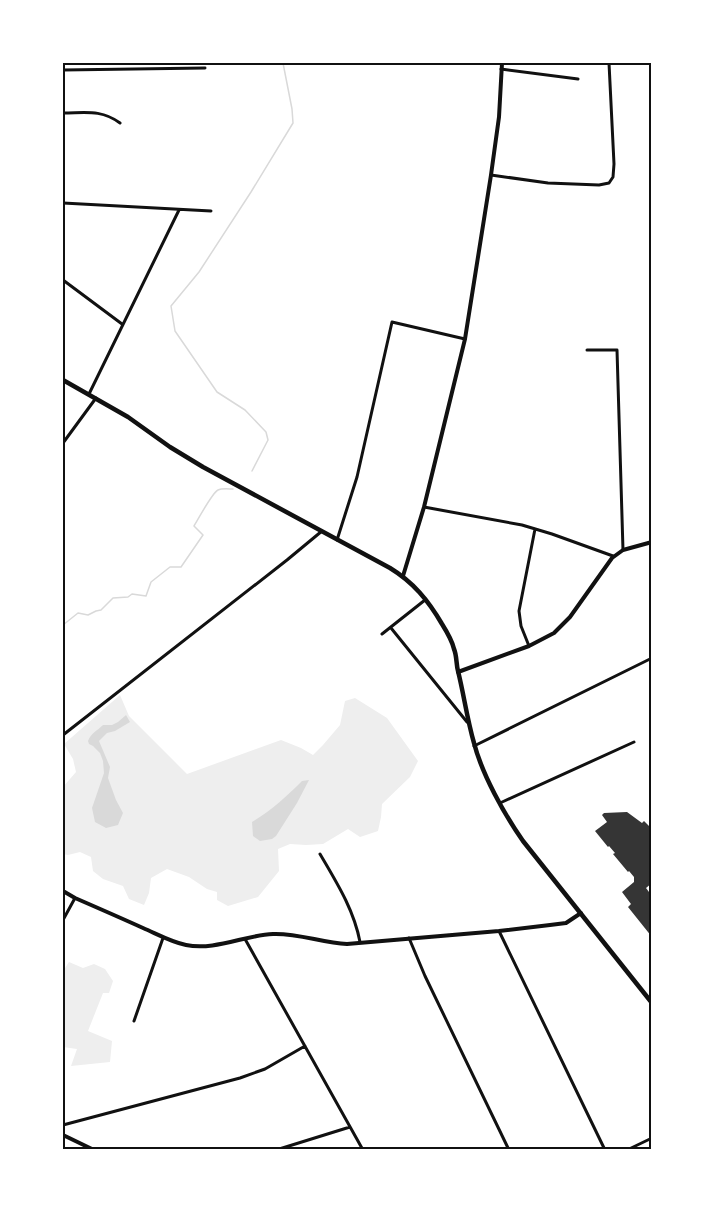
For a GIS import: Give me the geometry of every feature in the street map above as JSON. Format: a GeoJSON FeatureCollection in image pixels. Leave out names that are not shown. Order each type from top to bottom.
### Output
{"type":"FeatureCollection","features":[{"type":"Feature","properties":{"kind":"main road"},"geometry":{"type":"LineString","coordinates":[[63,380],[96,398],[203,467],[390,568],[417,588],[452,642],[474,746],[508,820],[652,1003]]}},
{"type":"Feature","properties":{"kind":"street"},"geometry":{"type":"LineString","coordinates":[[176,63],[176,69]]}},
{"type":"Feature","properties":{"kind":"street"},"geometry":{"type":"LineString","coordinates":[[403,576],[424,507],[465,339],[499,117],[502,63]]}},
{"type":"Feature","properties":{"kind":"street"},"geometry":{"type":"LineString","coordinates":[[491,175],[549,183],[609,183],[613,177],[614,164],[609,63]]}},
{"type":"Feature","properties":{"kind":"street"},"geometry":{"type":"LineString","coordinates":[[63,70],[205,68]]}},
{"type":"Feature","properties":{"kind":"street"},"geometry":{"type":"LineString","coordinates":[[501,69],[578,80]]}},
{"type":"Feature","properties":{"kind":"street"},"geometry":{"type":"LineString","coordinates":[[63,113],[102,113],[120,123]]}},
{"type":"Feature","properties":{"kind":"street"},"geometry":{"type":"LineString","coordinates":[[63,203],[211,211]]}},
{"type":"Feature","properties":{"kind":"street"},"geometry":{"type":"LineString","coordinates":[[89,394],[178,210]]}},
{"type":"Feature","properties":{"kind":"street"},"geometry":{"type":"LineString","coordinates":[[63,280],[122,324]]}},
{"type":"Feature","properties":{"kind":"street"},"geometry":{"type":"LineString","coordinates":[[337,540],[357,477],[392,322],[465,339]]}},
{"type":"Feature","properties":{"kind":"street"},"geometry":{"type":"LineString","coordinates":[[587,350],[617,350],[623,550]]}},
{"type":"Feature","properties":{"kind":"street"},"geometry":{"type":"LineString","coordinates":[[63,442],[96,398]]}},
{"type":"Feature","properties":{"kind":"street"},"geometry":{"type":"LineString","coordinates":[[424,507],[536,529],[614,556]]}},
{"type":"Feature","properties":{"kind":"street"},"geometry":{"type":"LineString","coordinates":[[528,646],[519,611],[536,529]]}},
{"type":"Feature","properties":{"kind":"street"},"geometry":{"type":"LineString","coordinates":[[63,735],[322,531]]}},
{"type":"Feature","properties":{"kind":"street"},"geometry":{"type":"LineString","coordinates":[[458,672],[528,646],[550,635],[564,624],[614,556],[623,550],[652,542]]}},
{"type":"Feature","properties":{"kind":"street"},"geometry":{"type":"LineString","coordinates":[[382,634],[426,599]]}},
{"type":"Feature","properties":{"kind":"street"},"geometry":{"type":"LineString","coordinates":[[391,628],[469,725]]}},
{"type":"Feature","properties":{"kind":"street"},"geometry":{"type":"LineString","coordinates":[[474,746],[652,658]]}},
{"type":"Feature","properties":{"kind":"street"},"geometry":{"type":"LineString","coordinates":[[500,803],[634,742]]}},
{"type":"Feature","properties":{"kind":"street"},"geometry":{"type":"LineString","coordinates":[[320,854],[348,902],[360,942]]}},
{"type":"Feature","properties":{"kind":"street"},"geometry":{"type":"LineString","coordinates":[[63,891],[163,937],[186,945],[197,946],[281,934],[333,944],[499,931],[566,923],[581,914]]}},
{"type":"Feature","properties":{"kind":"street"},"geometry":{"type":"LineString","coordinates":[[63,920],[75,898]]}},
{"type":"Feature","properties":{"kind":"street"},"geometry":{"type":"LineString","coordinates":[[499,931],[605,1150]]}},
{"type":"Feature","properties":{"kind":"street"},"geometry":{"type":"LineString","coordinates":[[134,1021],[163,937]]}},
{"type":"Feature","properties":{"kind":"street"},"geometry":{"type":"LineString","coordinates":[[409,938],[509,1150]]}},
{"type":"Feature","properties":{"kind":"street"},"geometry":{"type":"LineString","coordinates":[[245,939],[363,1150]]}},
{"type":"Feature","properties":{"kind":"street"},"geometry":{"type":"LineString","coordinates":[[63,1125],[240,1078],[268,1068],[305,1046]]}},
{"type":"Feature","properties":{"kind":"street"},"geometry":{"type":"LineString","coordinates":[[276,1150],[350,1127]]}},
{"type":"Feature","properties":{"kind":"street"},"geometry":{"type":"LineString","coordinates":[[63,1135],[94,1150]]}},
{"type":"Feature","properties":{"kind":"street"},"geometry":{"type":"LineString","coordinates":[[627,1150],[652,1138]]}},
{"type":"Feature","properties":{"kind":"shaded area"},"geometry":{"type":"Polygon","coordinates":[[[120,695],[129,716],[187,774],[281,740],[313,755],[340,725],[345,701],[355,698],[387,718],[418,761],[410,777],[382,804],[378,831],[360,837],[348,829],[323,844],[290,844],[278,849],[279,871],[258,897],[228,906],[217,900],[217,892],[207,889],[189,877],[167,869],[151,878],[149,893],[144,905],[129,899],[123,886],[103,879],[93,871],[91,857],[80,852],[63,854],[63,787],[76,772],[73,759],[64,744],[120,695]]]}},
{"type":"Feature","properties":{"kind":"shaded area"},"geometry":{"type":"Polygon","coordinates":[[[126,715],[130,722],[107,733],[99,741],[110,767],[108,778],[123,813],[118,825],[106,828],[95,822],[92,808],[104,773],[103,761],[100,753],[88,741],[92,734],[103,725],[112,725],[126,715]]]}},
{"type":"Feature","properties":{"kind":"shaded area"},"geometry":{"type":"Polygon","coordinates":[[[309,780],[276,836],[260,841],[253,836],[252,822],[266,813],[302,781],[309,780]]]}},
{"type":"Feature","properties":{"kind":"shaded area"},"geometry":{"type":"Polygon","coordinates":[[[69,962],[83,968],[94,964],[105,969],[113,981],[109,993],[103,993],[88,1031],[112,1041],[110,1062],[71,1066],[77,1049],[63,1047],[63,971],[69,962]]]}},
{"type":"Feature","properties":{"kind":"building"},"geometry":{"type":"Polygon","coordinates":[[[627,812],[642,823],[644,821],[652,829],[652,883],[646,888],[652,896],[652,937],[628,907],[631,904],[622,892],[634,882],[634,877],[595,831],[607,822],[602,815],[604,813],[627,812]]]}},
{"type":"Feature","properties":{"kind":"waterway"},"geometry":{"type":"LineString","coordinates":[[252,471],[268,440],[266,432],[245,410],[217,392],[175,331],[171,306],[199,272],[293,123],[283,63]]}},
{"type":"Feature","properties":{"kind":"waterway"},"geometry":{"type":"LineString","coordinates":[[63,625],[78,613],[88,615],[101,610],[113,598],[128,597],[132,594],[146,596],[151,582],[170,567],[181,567],[203,535],[194,526],[215,492],[220,489],[233,489]]}}]}
